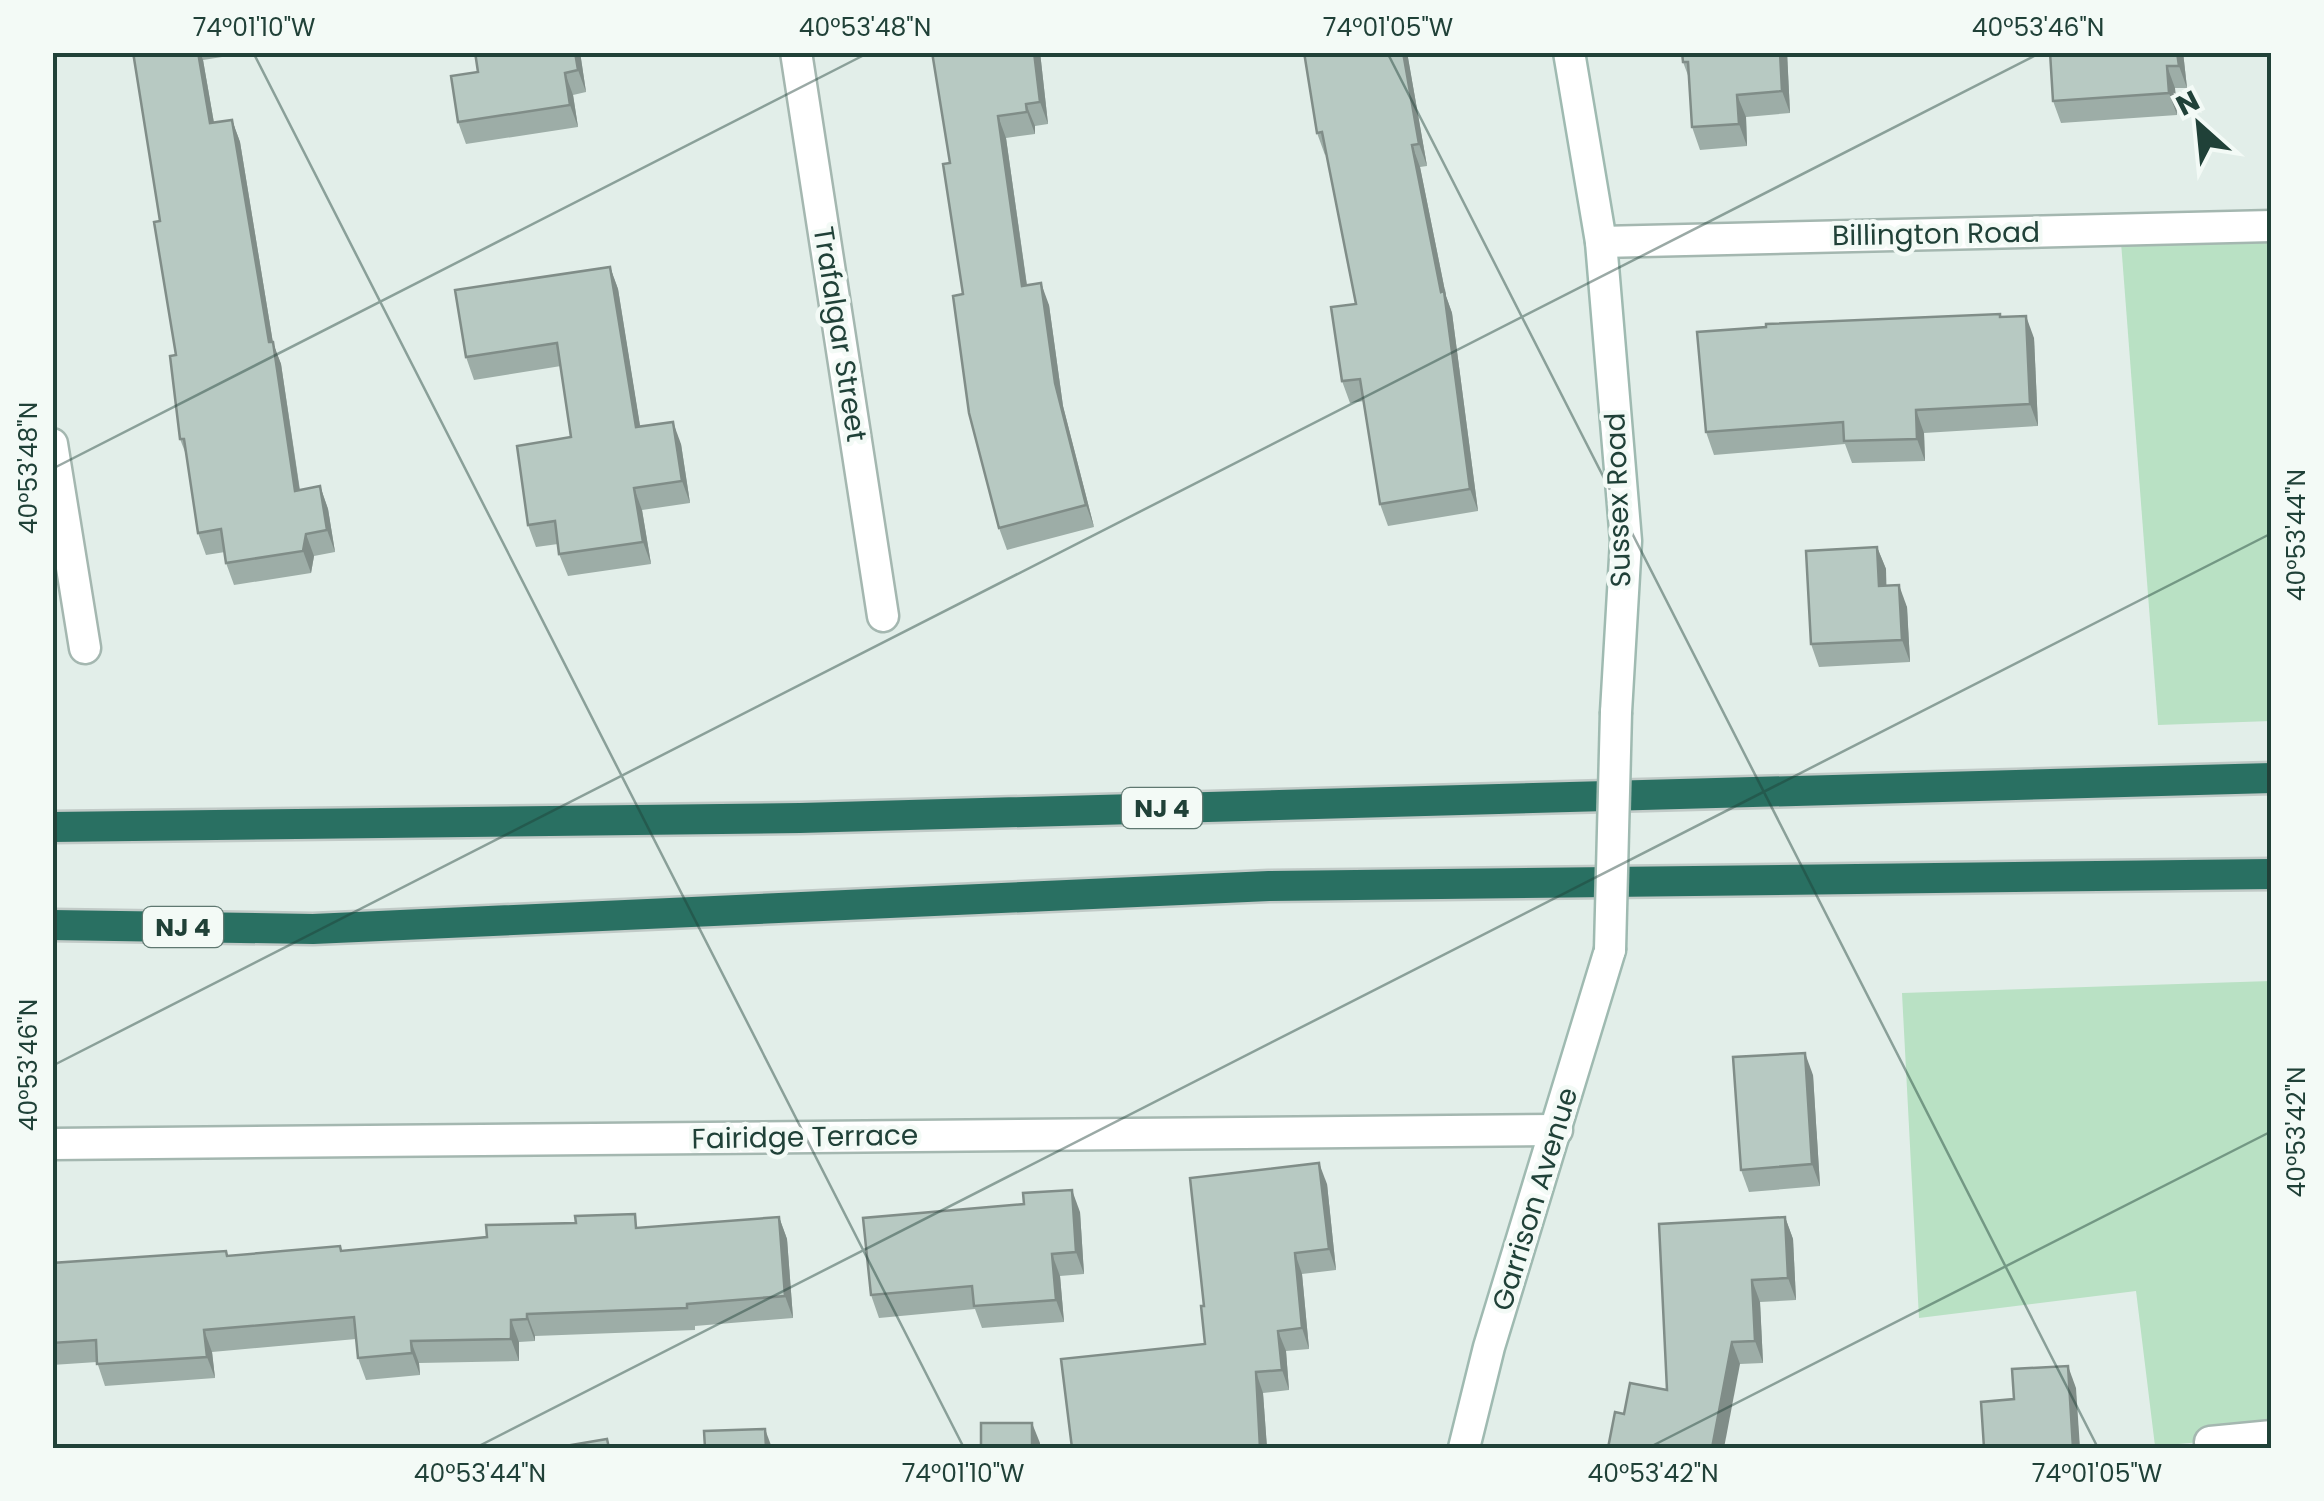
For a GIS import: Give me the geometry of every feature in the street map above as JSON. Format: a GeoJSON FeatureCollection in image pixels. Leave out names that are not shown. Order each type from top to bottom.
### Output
{"type":"FeatureCollection","features":[{"type":"Feature","properties":{"kind":"highway","name":"NJ 4"},"geometry":{"type":"LineString","coordinates":[[52,826],[800,818],[2272,778]]}},
{"type":"Feature","properties":{"kind":"highway","name":"NJ 4"},"geometry":{"type":"LineString","coordinates":[[52,925],[313,929],[1269,886],[2272,874]]}},
{"type":"Feature","properties":{"kind":"street","name":"Trafalgar Street"},"geometry":{"type":"LineString","coordinates":[[796,52],[884,616]]}},
{"type":"Feature","properties":{"kind":"street","name":"Sussex Road"},"geometry":{"type":"LineString","coordinates":[[1570,52],[1601,242],[1626,542],[1616,712],[1610,950]]}},
{"type":"Feature","properties":{"kind":"street","name":"Billington Road"},"geometry":{"type":"LineString","coordinates":[[1601,242],[2272,226]]}},
{"type":"Feature","properties":{"kind":"street"},"geometry":{"type":"LineString","coordinates":[[52,444],[85,648]]}},
{"type":"Feature","properties":{"kind":"street","name":"Garrison Avenue"},"geometry":{"type":"LineString","coordinates":[[1464,1448],[1489,1347],[1610,950]]}},
{"type":"Feature","properties":{"kind":"street","name":"Fairidge Terrace"},"geometry":{"type":"LineString","coordinates":[[52,1144],[1558,1130]]}},
{"type":"Feature","properties":{"kind":"street"},"geometry":{"type":"LineString","coordinates":[[2211,1448],[2210,1442],[2272,1436]]}},
{"type":"Feature","properties":{"kind":"green space"},"geometry":{"type":"Polygon","coordinates":[[[2271,226],[2271,721],[2158,725],[2120,229],[2271,226]]]}},
{"type":"Feature","properties":{"kind":"green space"},"geometry":{"type":"Polygon","coordinates":[[[2271,981],[2271,1436],[2155,1446],[2136,1291],[1919,1318],[1902,993],[2271,981]]]}},
{"type":"Feature","properties":{"kind":"building"},"geometry":{"type":"Polygon","coordinates":[[[133,52],[198,52],[210,123],[232,120],[269,342],[273,342],[295,491],[320,486],[327,530],[306,534],[303,551],[226,563],[221,529],[198,533],[184,439],[180,439],[170,356],[176,355],[154,222],[160,221],[133,52]]]}},
{"type":"Feature","properties":{"kind":"building"},"geometry":{"type":"Polygon","coordinates":[[[475,52],[575,52],[578,70],[565,73],[570,105],[458,122],[451,76],[478,72],[475,52]]]}},
{"type":"Feature","properties":{"kind":"building"},"geometry":{"type":"Polygon","coordinates":[[[932,52],[1034,52],[1040,102],[1026,104],[1027,112],[998,116],[1022,286],[1041,283],[1055,383],[1086,505],[999,528],[969,413],[953,296],[963,294],[943,164],[950,163],[932,52]]]}},
{"type":"Feature","properties":{"kind":"building"},"geometry":{"type":"Polygon","coordinates":[[[1304,52],[1403,52],[1419,144],[1412,145],[1441,292],[1444,291],[1470,489],[1380,504],[1360,379],[1342,381],[1331,307],[1356,304],[1322,132],[1317,133],[1304,52]]]}},
{"type":"Feature","properties":{"kind":"building"},"geometry":{"type":"Polygon","coordinates":[[[1682,52],[1780,52],[1782,91],[1737,95],[1739,124],[1692,127],[1688,62],[1683,62],[1682,52]]]}},
{"type":"Feature","properties":{"kind":"building"},"geometry":{"type":"Polygon","coordinates":[[[2050,52],[2177,52],[2179,66],[2167,66],[2169,93],[2053,101],[2050,52]]]}},
{"type":"Feature","properties":{"kind":"building"},"geometry":{"type":"Polygon","coordinates":[[[610,267],[636,427],[673,422],[682,481],[634,488],[643,542],[559,554],[555,521],[528,525],[517,446],[571,437],[557,343],[466,357],[455,290],[610,267]]]}},
{"type":"Feature","properties":{"kind":"building"},"geometry":{"type":"Polygon","coordinates":[[[2026,316],[2030,404],[1916,410],[1917,439],[1844,441],[1843,422],[1706,432],[1697,332],[1766,324],[2026,316]]]}},
{"type":"Feature","properties":{"kind":"building"},"geometry":{"type":"Polygon","coordinates":[[[1877,547],[1879,586],[1899,585],[1902,640],[1811,644],[1806,551],[1877,547]]]}},
{"type":"Feature","properties":{"kind":"building"},"geometry":{"type":"Polygon","coordinates":[[[1805,1053],[1812,1164],[1741,1170],[1733,1057],[1805,1053]]]}},
{"type":"Feature","properties":{"kind":"building"},"geometry":{"type":"Polygon","coordinates":[[[1319,1163],[1329,1249],[1295,1253],[1302,1328],[1278,1331],[1282,1370],[1256,1372],[1260,1448],[1072,1448],[1061,1359],[1205,1344],[1190,1178],[1319,1163]]]}},
{"type":"Feature","properties":{"kind":"building"},"geometry":{"type":"Polygon","coordinates":[[[1072,1190],[1076,1252],[1052,1254],[1056,1300],[974,1306],[972,1286],[871,1295],[863,1218],[1024,1204],[1023,1193],[1072,1190]]]}},
{"type":"Feature","properties":{"kind":"building"},"geometry":{"type":"Polygon","coordinates":[[[635,1214],[636,1228],[779,1217],[785,1296],[687,1304],[687,1308],[527,1314],[527,1319],[511,1320],[511,1339],[411,1341],[412,1353],[358,1358],[354,1317],[204,1330],[207,1357],[97,1364],[96,1340],[52,1343],[52,1263],[226,1251],[227,1256],[340,1246],[341,1251],[487,1237],[486,1225],[576,1223],[575,1216],[635,1214]]]}},
{"type":"Feature","properties":{"kind":"building"},"geometry":{"type":"Polygon","coordinates":[[[1785,1217],[1788,1278],[1752,1280],[1755,1341],[1732,1342],[1712,1448],[1608,1448],[1615,1412],[1624,1414],[1630,1383],[1667,1390],[1659,1224],[1785,1217]]]}},
{"type":"Feature","properties":{"kind":"building"},"geometry":{"type":"Polygon","coordinates":[[[2068,1366],[2073,1448],[1984,1448],[1981,1402],[2014,1399],[2012,1369],[2068,1366]]]}},
{"type":"Feature","properties":{"kind":"building"},"geometry":{"type":"Polygon","coordinates":[[[981,1423],[1032,1423],[1032,1448],[981,1448],[981,1423]]]}},
{"type":"Feature","properties":{"kind":"building"},"geometry":{"type":"Polygon","coordinates":[[[765,1429],[766,1448],[705,1448],[704,1431],[765,1429]]]}},
{"type":"Feature","properties":{"kind":"building"},"geometry":{"type":"Polygon","coordinates":[[[607,1439],[609,1448],[559,1448],[559,1447],[607,1439]]]}}]}
